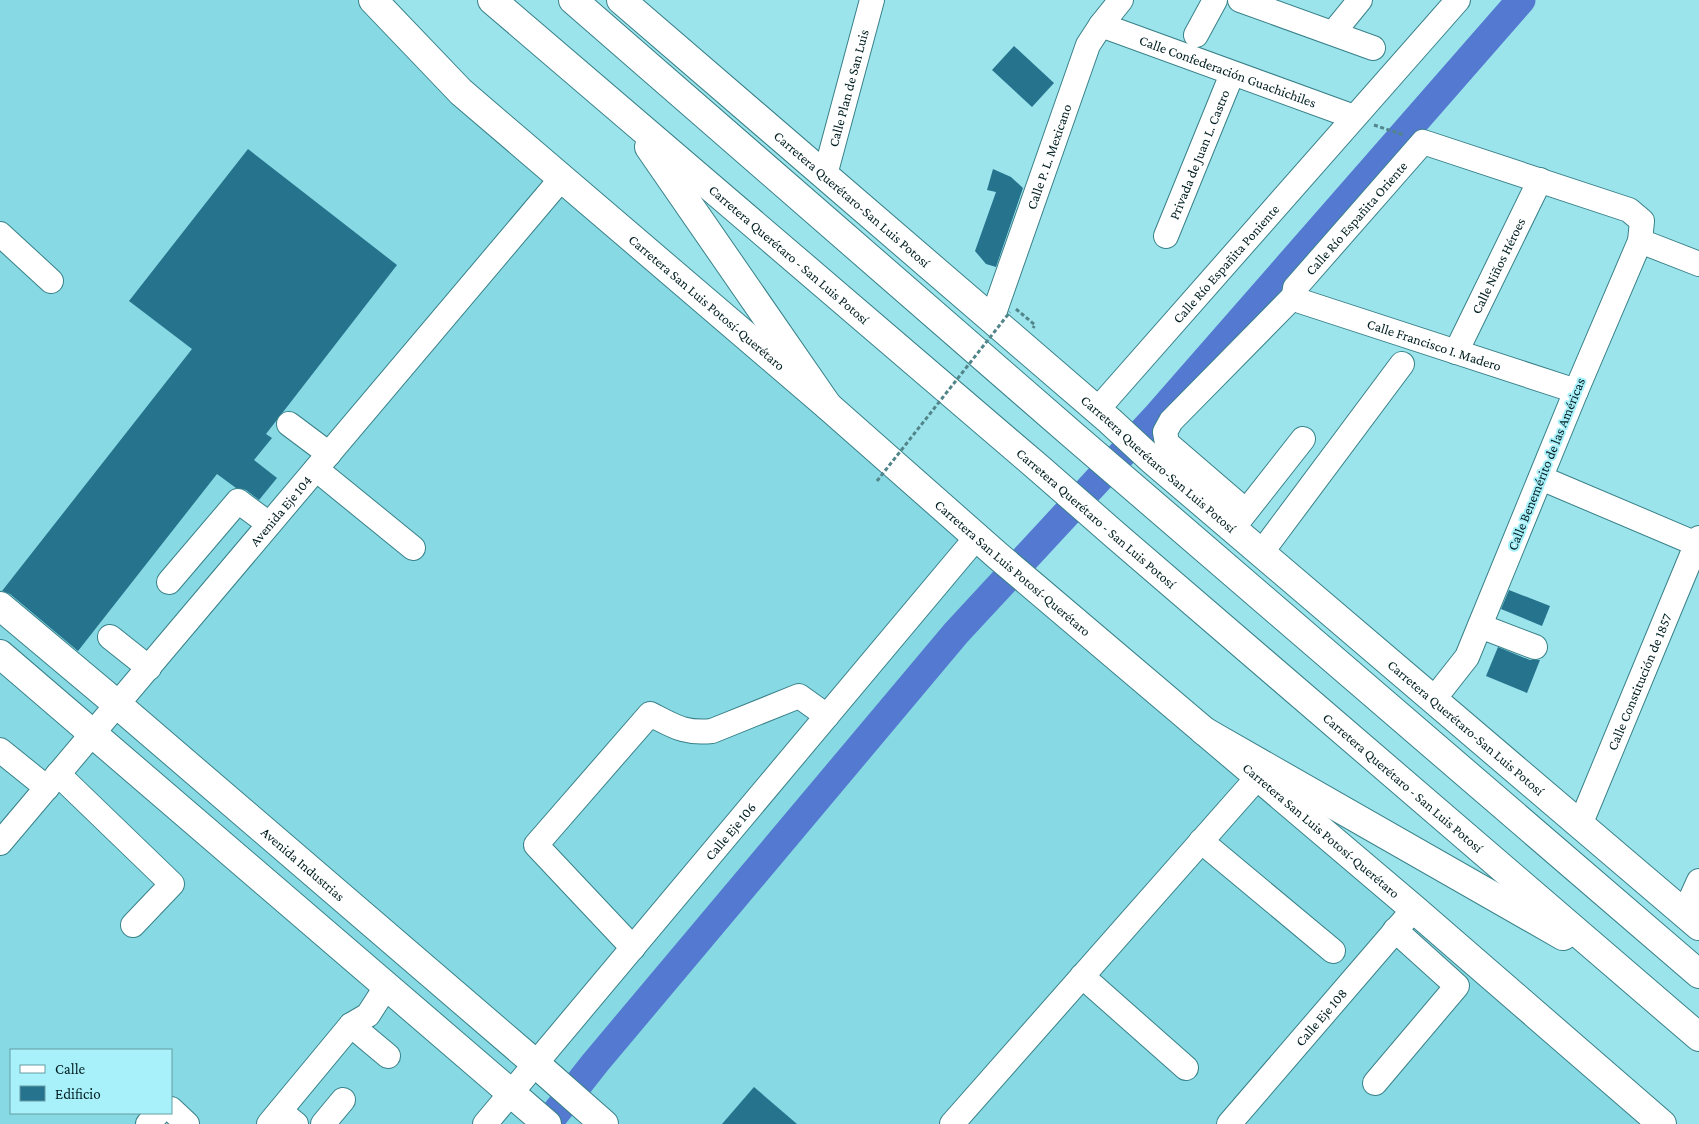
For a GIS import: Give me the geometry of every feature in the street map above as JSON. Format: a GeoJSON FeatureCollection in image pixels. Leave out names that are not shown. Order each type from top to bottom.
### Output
{"type":"FeatureCollection","features":[{"type":"Feature","properties":{"kind":"main road","name":"Carretera San Luis Potosí-Querétaro"},"geometry":{"type":"LineString","coordinates":[[373,0],[461,92],[828,406],[976,538],[1414,909],[1662,1124]]}},
{"type":"Feature","properties":{"kind":"main road","name":"Carretera Querétaro - San Luis Potosí"},"geometry":{"type":"LineString","coordinates":[[492,0],[1696,1035]]}},
{"type":"Feature","properties":{"kind":"main road"},"geometry":{"type":"LineString","coordinates":[[573,0],[1074,436],[1699,974]]}},
{"type":"Feature","properties":{"kind":"main road","name":"Carretera Querétaro-San Luis Potosí"},"geometry":{"type":"LineString","coordinates":[[621,0],[825,175],[1001,316],[1151,459],[1239,520],[1261,553],[1692,920]]}},
{"type":"Feature","properties":{"kind":"main road"},"geometry":{"type":"LineString","coordinates":[[627,115],[828,406]]}},
{"type":"Feature","properties":{"kind":"main road","name":"Avenida Industrias"},"geometry":{"type":"LineString","coordinates":[[0,606],[118,705],[595,1116]]}},
{"type":"Feature","properties":{"kind":"main road"},"geometry":{"type":"LineString","coordinates":[[0,654],[529,1108]]}},
{"type":"Feature","properties":{"kind":"main road"},"geometry":{"type":"LineString","coordinates":[[1204,731],[1618,968]]}},
{"type":"Feature","properties":{"kind":"street","name":"Calle Plan de San Luis"},"geometry":{"type":"LineString","coordinates":[[825,175],[872,0]]}},
{"type":"Feature","properties":{"kind":"street","name":"Calle P. L. Mexicano"},"geometry":{"type":"LineString","coordinates":[[1001,316],[1088,45],[1121,0]]}},
{"type":"Feature","properties":{"kind":"street"},"geometry":{"type":"LineString","coordinates":[[1196,35],[1215,0]]}},
{"type":"Feature","properties":{"kind":"street"},"geometry":{"type":"LineString","coordinates":[[1240,0],[1373,48]]}},
{"type":"Feature","properties":{"kind":"street"},"geometry":{"type":"LineString","coordinates":[[1333,33],[1360,0]]}},
{"type":"Feature","properties":{"kind":"street","name":"Calle Río Españita Poniente"},"geometry":{"type":"LineString","coordinates":[[1103,415],[1361,120],[1458,0]]}},
{"type":"Feature","properties":{"kind":"street","name":"Calle Confederación Guachichiles"},"geometry":{"type":"LineString","coordinates":[[1101,25],[1361,120]]}},
{"type":"Feature","properties":{"kind":"street","name":"Privada de Juan L. Castro"},"geometry":{"type":"LineString","coordinates":[[1166,236],[1232,74]]}},
{"type":"Feature","properties":{"kind":"street"},"geometry":{"type":"LineString","coordinates":[[1416,139],[1629,210],[1641,231],[1699,264]]}},
{"type":"Feature","properties":{"kind":"street","name":"Calle Río Españita Oriente"},"geometry":{"type":"LineString","coordinates":[[1239,520],[1167,443],[1165,432],[1171,421],[1294,296],[1295,288],[1416,139]]}},
{"type":"Feature","properties":{"kind":"street","name":"Avenida Eje 104"},"geometry":{"type":"LineString","coordinates":[[0,843],[561,179]]}},
{"type":"Feature","properties":{"kind":"street","name":"Calle Niños Héroes"},"geometry":{"type":"LineString","coordinates":[[1456,352],[1540,180]]}},
{"type":"Feature","properties":{"kind":"street","name":"Calle Benemérito de las Américas"},"geometry":{"type":"LineString","coordinates":[[1434,699],[1467,657],[1641,231]]}},
{"type":"Feature","properties":{"kind":"street"},"geometry":{"type":"LineString","coordinates":[[0,234],[51,281]]}},
{"type":"Feature","properties":{"kind":"street","name":"Calle Francisco I. Madero"},"geometry":{"type":"LineString","coordinates":[[1294,296],[1300,300],[1576,391]]}},
{"type":"Feature","properties":{"kind":"street"},"geometry":{"type":"LineString","coordinates":[[1261,553],[1402,364]]}},
{"type":"Feature","properties":{"kind":"street"},"geometry":{"type":"LineString","coordinates":[[289,424],[323,461],[413,548]]}},
{"type":"Feature","properties":{"kind":"street"},"geometry":{"type":"LineString","coordinates":[[1239,520],[1303,439]]}},
{"type":"Feature","properties":{"kind":"street"},"geometry":{"type":"LineString","coordinates":[[1541,478],[1698,542]]}},
{"type":"Feature","properties":{"kind":"street"},"geometry":{"type":"LineString","coordinates":[[169,582],[238,501],[270,524]]}},
{"type":"Feature","properties":{"kind":"street","name":"Calle Eje 106"},"geometry":{"type":"LineString","coordinates":[[485,1124],[529,1108],[544,1071],[633,948],[976,538]]}},
{"type":"Feature","properties":{"kind":"street","name":"Calle Constitución de 1857"},"geometry":{"type":"LineString","coordinates":[[1580,825],[1698,542]]}},
{"type":"Feature","properties":{"kind":"street"},"geometry":{"type":"LineString","coordinates":[[1480,626],[1535,647]]}},
{"type":"Feature","properties":{"kind":"street"},"geometry":{"type":"LineString","coordinates":[[110,637],[149,668]]}},
{"type":"Feature","properties":{"kind":"street"},"geometry":{"type":"LineString","coordinates":[[633,948],[536,845],[650,714],[685,731],[698,732],[712,730],[799,696],[827,716]]}},
{"type":"Feature","properties":{"kind":"street"},"geometry":{"type":"LineString","coordinates":[[0,750],[53,781],[172,884],[133,925]]}},
{"type":"Feature","properties":{"kind":"street"},"geometry":{"type":"LineString","coordinates":[[952,1124],[1258,777]]}},
{"type":"Feature","properties":{"kind":"street"},"geometry":{"type":"LineString","coordinates":[[1201,841],[1333,951]]}},
{"type":"Feature","properties":{"kind":"street"},"geometry":{"type":"LineString","coordinates":[[1692,920],[1699,881]]}},
{"type":"Feature","properties":{"kind":"street","name":"Calle Eje 108"},"geometry":{"type":"LineString","coordinates":[[1229,1124],[1414,909]]}},
{"type":"Feature","properties":{"kind":"street"},"geometry":{"type":"LineString","coordinates":[[1375,1083],[1457,986],[1395,930]]}},
{"type":"Feature","properties":{"kind":"street"},"geometry":{"type":"LineString","coordinates":[[1082,976],[1186,1068]]}},
{"type":"Feature","properties":{"kind":"street"},"geometry":{"type":"LineString","coordinates":[[282,1120],[351,1025],[368,1015],[386,987]]}},
{"type":"Feature","properties":{"kind":"street"},"geometry":{"type":"LineString","coordinates":[[351,1025],[388,1056]]}},
{"type":"Feature","properties":{"kind":"street"},"geometry":{"type":"LineString","coordinates":[[323,1124],[343,1100]]}},
{"type":"Feature","properties":{"kind":"street"},"geometry":{"type":"LineString","coordinates":[[148,1124],[174,1117]]}},
{"type":"Feature","properties":{"kind":"path"},"geometry":{"type":"LineString","coordinates":[[1361,120],[1416,139]]}},
{"type":"Feature","properties":{"kind":"path"},"geometry":{"type":"LineString","coordinates":[[878,481],[1001,316]]}},
{"type":"Feature","properties":{"kind":"shaded area"},"geometry":{"type":"Polygon","coordinates":[[[0,0],[358,0],[1654,1124],[0,1124],[0,0]]]}},
{"type":"Feature","properties":{"kind":"building"},"geometry":{"type":"Polygon","coordinates":[[[1014,46],[1054,83],[1032,107],[992,70],[1014,46]]]}},
{"type":"Feature","properties":{"kind":"building"},"geometry":{"type":"Polygon","coordinates":[[[248,149],[397,265],[266,434],[272,438],[254,460],[277,478],[259,500],[246,490],[236,488],[217,474],[78,651],[10,594],[2,591],[192,349],[129,301],[248,149]]]}},
{"type":"Feature","properties":{"kind":"building"},"geometry":{"type":"Polygon","coordinates":[[[993,169],[1011,177],[1023,188],[996,267],[986,264],[975,251],[996,192],[987,190],[993,169]]]}},
{"type":"Feature","properties":{"kind":"building"},"geometry":{"type":"Polygon","coordinates":[[[1509,590],[1550,606],[1542,626],[1501,609],[1509,590]]]}},
{"type":"Feature","properties":{"kind":"building"},"geometry":{"type":"Polygon","coordinates":[[[1498,647],[1530,660],[1540,660],[1527,693],[1486,676],[1498,647]]]}},
{"type":"Feature","properties":{"kind":"building"},"geometry":{"type":"Polygon","coordinates":[[[754,1087],[797,1124],[722,1124],[754,1087]]]}},
{"type":"Feature","properties":{"kind":"waterway"},"geometry":{"type":"LineString","coordinates":[[547,1124],[595,1063],[956,633],[1158,415],[1521,0]]}}]}
